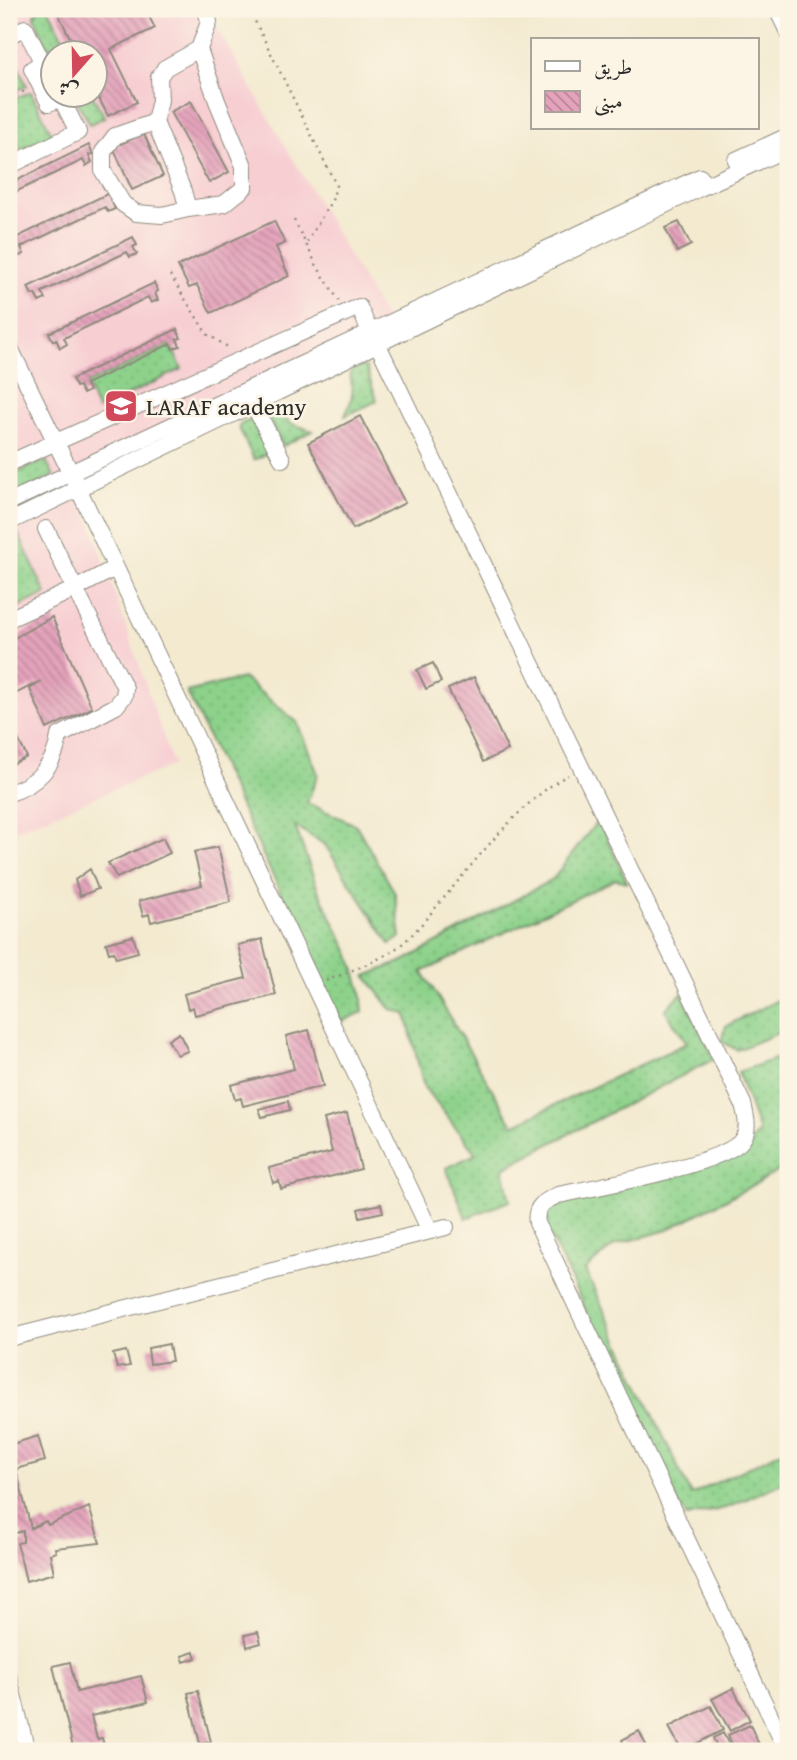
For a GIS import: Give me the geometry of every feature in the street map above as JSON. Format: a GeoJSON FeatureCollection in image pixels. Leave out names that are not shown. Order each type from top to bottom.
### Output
{"type":"FeatureCollection","features":[{"type":"Feature","properties":{"kind":"street"},"geometry":{"type":"LineString","coordinates":[[155,122],[115,136],[103,152],[103,171],[123,204],[136,213],[162,215],[224,204],[244,187],[244,166],[217,101],[200,50],[209,22],[206,9]]}},
{"type":"Feature","properties":{"kind":"street"},"geometry":{"type":"LineString","coordinates":[[777,9],[788,32]]}},
{"type":"Feature","properties":{"kind":"street"},"geometry":{"type":"LineString","coordinates":[[9,35],[26,27],[38,52]]}},
{"type":"Feature","properties":{"kind":"street"},"geometry":{"type":"LineString","coordinates":[[188,209],[155,122],[160,100],[159,78],[164,68],[200,50]]}},
{"type":"Feature","properties":{"kind":"street"},"geometry":{"type":"LineString","coordinates":[[38,65],[32,69],[38,81]]}},
{"type":"Feature","properties":{"kind":"street"},"geometry":{"type":"LineString","coordinates":[[9,166],[78,132],[66,108]]}},
{"type":"Feature","properties":{"kind":"street"},"geometry":{"type":"LineString","coordinates":[[9,522],[253,404],[374,338],[788,136]]}},
{"type":"Feature","properties":{"kind":"street"},"geometry":{"type":"LineString","coordinates":[[9,502],[788,148]]}},
{"type":"Feature","properties":{"kind":"street"},"geometry":{"type":"LineString","coordinates":[[9,463],[359,307],[743,1104],[747,1130],[736,1146],[696,1164],[558,1195],[545,1201],[538,1208],[536,1216],[787,1751]]}},
{"type":"Feature","properties":{"kind":"street"},"geometry":{"type":"LineString","coordinates":[[9,346],[313,986],[438,1229],[9,1338]]}},
{"type":"Feature","properties":{"kind":"street"},"geometry":{"type":"LineString","coordinates":[[253,404],[282,460]]}},
{"type":"Feature","properties":{"kind":"street"},"geometry":{"type":"LineString","coordinates":[[9,793],[33,783],[42,774],[57,751],[59,736],[116,706],[124,696],[125,688],[46,529]]}},
{"type":"Feature","properties":{"kind":"street"},"geometry":{"type":"LineString","coordinates":[[9,619],[115,568]]}},
{"type":"Feature","properties":{"kind":"street"},"geometry":{"type":"LineString","coordinates":[[9,1679],[26,1748],[9,1748]]}},
{"type":"Feature","properties":{"kind":"path"},"geometry":{"type":"LineString","coordinates":[[248,9],[336,185],[333,198],[306,243]]}},
{"type":"Feature","properties":{"kind":"path"},"geometry":{"type":"LineString","coordinates":[[9,95],[13,96],[9,103]]}},
{"type":"Feature","properties":{"kind":"path"},"geometry":{"type":"LineString","coordinates":[[294,220],[317,266],[346,313]]}},
{"type":"Feature","properties":{"kind":"path"},"geometry":{"type":"LineString","coordinates":[[170,275],[206,334],[245,358]]}},
{"type":"Feature","properties":{"kind":"path"},"geometry":{"type":"LineString","coordinates":[[313,986],[396,949],[421,925],[514,818],[564,776],[581,768]]}},
{"type":"Feature","properties":{"kind":"shaded area","name":"LARAF academy"},"geometry":{"type":"Polygon","coordinates":[[[9,9],[206,9],[388,323],[79,488],[173,765],[9,833],[9,9]]]}},
{"type":"Feature","properties":{"kind":"green space"},"geometry":{"type":"Polygon","coordinates":[[[38,9],[49,9],[63,38],[44,38],[34,17],[38,9]]]}},
{"type":"Feature","properties":{"kind":"green space"},"geometry":{"type":"Polygon","coordinates":[[[9,47],[27,86],[12,92],[9,92],[9,47]]]}},
{"type":"Feature","properties":{"kind":"green space"},"geometry":{"type":"Polygon","coordinates":[[[31,92],[52,134],[9,155],[9,110],[17,97],[31,92]]]}},
{"type":"Feature","properties":{"kind":"green space"},"geometry":{"type":"Polygon","coordinates":[[[81,108],[100,108],[105,117],[90,124],[81,108]]]}},
{"type":"Feature","properties":{"kind":"green space"},"geometry":{"type":"Polygon","coordinates":[[[170,344],[182,369],[97,410],[86,384],[170,344]]]}},
{"type":"Feature","properties":{"kind":"green space"},"geometry":{"type":"Polygon","coordinates":[[[360,366],[366,367],[377,401],[345,416],[352,395],[350,374],[360,366]]]}},
{"type":"Feature","properties":{"kind":"green space"},"geometry":{"type":"Polygon","coordinates":[[[276,407],[289,423],[313,431],[283,446],[266,414],[267,410],[276,407]]]}},
{"type":"Feature","properties":{"kind":"green space"},"geometry":{"type":"Polygon","coordinates":[[[253,421],[268,453],[254,460],[239,428],[239,425],[253,421]]]}},
{"type":"Feature","properties":{"kind":"green space"},"geometry":{"type":"Polygon","coordinates":[[[46,460],[54,476],[9,498],[9,476],[46,460]]]}},
{"type":"Feature","properties":{"kind":"green space"},"geometry":{"type":"Polygon","coordinates":[[[18,533],[46,594],[9,611],[9,537],[18,533]]]}},
{"type":"Feature","properties":{"kind":"green space"},"geometry":{"type":"Polygon","coordinates":[[[243,678],[297,722],[318,774],[307,803],[356,825],[395,893],[401,937],[390,944],[325,845],[295,826],[318,890],[350,955],[361,991],[363,1012],[341,1022],[187,692],[243,678]]]}},
{"type":"Feature","properties":{"kind":"green space"},"geometry":{"type":"Polygon","coordinates":[[[599,819],[627,882],[616,879],[422,972],[513,1125],[687,1043],[665,1010],[682,993],[714,1059],[503,1168],[510,1201],[466,1218],[446,1168],[476,1154],[424,1087],[406,1014],[391,1009],[366,976],[406,960],[553,879],[599,819]]]}},
{"type":"Feature","properties":{"kind":"green space"},"geometry":{"type":"Polygon","coordinates":[[[788,995],[788,1029],[737,1050],[721,1041],[726,1026],[788,995]]]}},
{"type":"Feature","properties":{"kind":"green space"},"geometry":{"type":"Polygon","coordinates":[[[784,1056],[788,1067],[788,1165],[667,1230],[615,1245],[585,1270],[691,1495],[788,1448],[788,1480],[729,1507],[687,1517],[546,1227],[545,1204],[703,1166],[743,1150],[759,1132],[738,1072],[784,1056]]]}},
{"type":"Feature","properties":{"kind":"building"},"geometry":{"type":"Polygon","coordinates":[[[56,9],[145,9],[155,28],[111,49],[137,102],[108,116],[104,108],[108,108],[108,38],[70,38],[56,9]]]}},
{"type":"Feature","properties":{"kind":"building"},"geometry":{"type":"Polygon","coordinates":[[[191,101],[229,172],[209,183],[170,112],[191,101]]]}},
{"type":"Feature","properties":{"kind":"building"},"geometry":{"type":"Polygon","coordinates":[[[144,134],[163,176],[132,190],[113,147],[144,134]]]}},
{"type":"Feature","properties":{"kind":"building"},"geometry":{"type":"Polygon","coordinates":[[[89,145],[93,154],[89,155],[92,162],[86,166],[83,160],[9,195],[9,184],[89,145]]]}},
{"type":"Feature","properties":{"kind":"building"},"geometry":{"type":"Polygon","coordinates":[[[111,192],[115,209],[108,212],[105,207],[21,247],[24,254],[17,257],[13,249],[10,250],[9,241],[111,192]]]}},
{"type":"Feature","properties":{"kind":"building"},"geometry":{"type":"Polygon","coordinates":[[[274,221],[285,243],[276,247],[289,276],[211,313],[197,285],[189,288],[178,266],[274,221]]]}},
{"type":"Feature","properties":{"kind":"building"},"geometry":{"type":"Polygon","coordinates":[[[679,222],[691,245],[677,252],[665,228],[679,222]]]}},
{"type":"Feature","properties":{"kind":"building"},"geometry":{"type":"Polygon","coordinates":[[[133,237],[137,245],[133,247],[137,254],[130,257],[127,252],[42,292],[46,299],[39,302],[35,294],[32,295],[28,287],[133,237]]]}},
{"type":"Feature","properties":{"kind":"building"},"geometry":{"type":"Polygon","coordinates":[[[154,283],[158,300],[151,303],[148,297],[64,338],[67,344],[60,348],[56,339],[53,341],[49,333],[154,283]]]}},
{"type":"Feature","properties":{"kind":"building"},"geometry":{"type":"Polygon","coordinates":[[[177,329],[181,338],[177,339],[180,346],[173,349],[170,344],[86,384],[89,391],[83,394],[79,386],[76,387],[72,379],[177,329]]]}},
{"type":"Feature","properties":{"kind":"building"},"geometry":{"type":"Polygon","coordinates":[[[360,416],[405,503],[353,529],[308,443],[360,416]]]}},
{"type":"Feature","properties":{"kind":"building"},"geometry":{"type":"Polygon","coordinates":[[[52,617],[92,708],[47,729],[30,689],[41,681],[9,697],[9,641],[52,617]]]}},
{"type":"Feature","properties":{"kind":"building"},"geometry":{"type":"Polygon","coordinates":[[[433,663],[441,682],[426,689],[417,670],[433,663]]]}},
{"type":"Feature","properties":{"kind":"building"},"geometry":{"type":"Polygon","coordinates":[[[474,677],[508,750],[483,762],[448,689],[474,677]]]}},
{"type":"Feature","properties":{"kind":"building"},"geometry":{"type":"Polygon","coordinates":[[[9,721],[27,757],[9,766],[9,721]]]}},
{"type":"Feature","properties":{"kind":"building"},"geometry":{"type":"Polygon","coordinates":[[[163,838],[170,853],[117,878],[108,863],[163,838]]]}},
{"type":"Feature","properties":{"kind":"building"},"geometry":{"type":"Polygon","coordinates":[[[218,847],[231,902],[151,922],[149,914],[143,916],[139,901],[202,885],[194,852],[218,847]]]}},
{"type":"Feature","properties":{"kind":"building"},"geometry":{"type":"Polygon","coordinates":[[[90,869],[98,889],[80,896],[75,880],[90,869]]]}},
{"type":"Feature","properties":{"kind":"building"},"geometry":{"type":"Polygon","coordinates":[[[133,936],[138,952],[116,958],[114,952],[109,953],[106,943],[133,936]]]}},
{"type":"Feature","properties":{"kind":"building"},"geometry":{"type":"Polygon","coordinates":[[[262,939],[276,995],[195,1015],[193,1007],[188,1009],[184,994],[246,978],[238,945],[262,939]]]}},
{"type":"Feature","properties":{"kind":"building"},"geometry":{"type":"Polygon","coordinates":[[[309,1030],[323,1086],[243,1106],[241,1098],[235,1100],[231,1085],[294,1069],[286,1036],[309,1030]]]}},
{"type":"Feature","properties":{"kind":"building"},"geometry":{"type":"Polygon","coordinates":[[[179,1033],[188,1051],[177,1055],[168,1040],[179,1033]]]}},
{"type":"Feature","properties":{"kind":"building"},"geometry":{"type":"Polygon","coordinates":[[[288,1101],[290,1110],[262,1117],[259,1109],[288,1101]]]}},
{"type":"Feature","properties":{"kind":"building"},"geometry":{"type":"Polygon","coordinates":[[[347,1113],[361,1169],[281,1189],[279,1181],[273,1183],[269,1168],[332,1152],[324,1119],[347,1113]]]}},
{"type":"Feature","properties":{"kind":"building"},"geometry":{"type":"Polygon","coordinates":[[[381,1204],[383,1212],[360,1217],[358,1209],[381,1204]]]}},
{"type":"Feature","properties":{"kind":"building"},"geometry":{"type":"Polygon","coordinates":[[[169,1344],[172,1361],[150,1364],[148,1348],[169,1344]]]}},
{"type":"Feature","properties":{"kind":"building"},"geometry":{"type":"Polygon","coordinates":[[[126,1351],[130,1366],[117,1368],[113,1354],[126,1351]]]}},
{"type":"Feature","properties":{"kind":"building"},"geometry":{"type":"Polygon","coordinates":[[[38,1436],[45,1461],[16,1469],[31,1528],[46,1521],[48,1525],[89,1507],[100,1543],[55,1548],[56,1552],[50,1554],[54,1573],[26,1581],[17,1543],[23,1542],[23,1531],[12,1534],[9,1520],[9,1445],[38,1436]]]}},
{"type":"Feature","properties":{"kind":"building"},"geometry":{"type":"Polygon","coordinates":[[[258,1632],[261,1643],[247,1647],[245,1635],[258,1632]]]}},
{"type":"Feature","properties":{"kind":"building"},"geometry":{"type":"Polygon","coordinates":[[[194,1652],[196,1658],[184,1662],[182,1656],[194,1652]]]}},
{"type":"Feature","properties":{"kind":"building"},"geometry":{"type":"Polygon","coordinates":[[[70,1662],[77,1692],[141,1676],[148,1702],[91,1716],[97,1739],[102,1738],[104,1746],[100,1747],[101,1751],[74,1751],[53,1666],[70,1662]]]}},
{"type":"Feature","properties":{"kind":"building"},"geometry":{"type":"Polygon","coordinates":[[[733,1688],[750,1720],[730,1731],[712,1699],[733,1688]]]}},
{"type":"Feature","properties":{"kind":"building"},"geometry":{"type":"Polygon","coordinates":[[[198,1691],[211,1742],[200,1744],[188,1693],[198,1691]]]}},
{"type":"Feature","properties":{"kind":"building"},"geometry":{"type":"Polygon","coordinates":[[[711,1706],[723,1730],[682,1751],[669,1727],[711,1706]]]}},
{"type":"Feature","properties":{"kind":"building"},"geometry":{"type":"Polygon","coordinates":[[[750,1725],[762,1751],[735,1751],[728,1735],[750,1725]]]}},
{"type":"Feature","properties":{"kind":"building"},"geometry":{"type":"Polygon","coordinates":[[[639,1731],[649,1751],[627,1751],[622,1740],[639,1731]]]}},
{"type":"Feature","properties":{"kind":"building"},"geometry":{"type":"Polygon","coordinates":[[[723,1733],[732,1751],[713,1751],[718,1749],[713,1738],[723,1733]]]}},
{"type":"Feature","properties":{"kind":"place","name":"LARAF academy"},"geometry":{"type":"Point","coordinates":[121,406]}}]}
